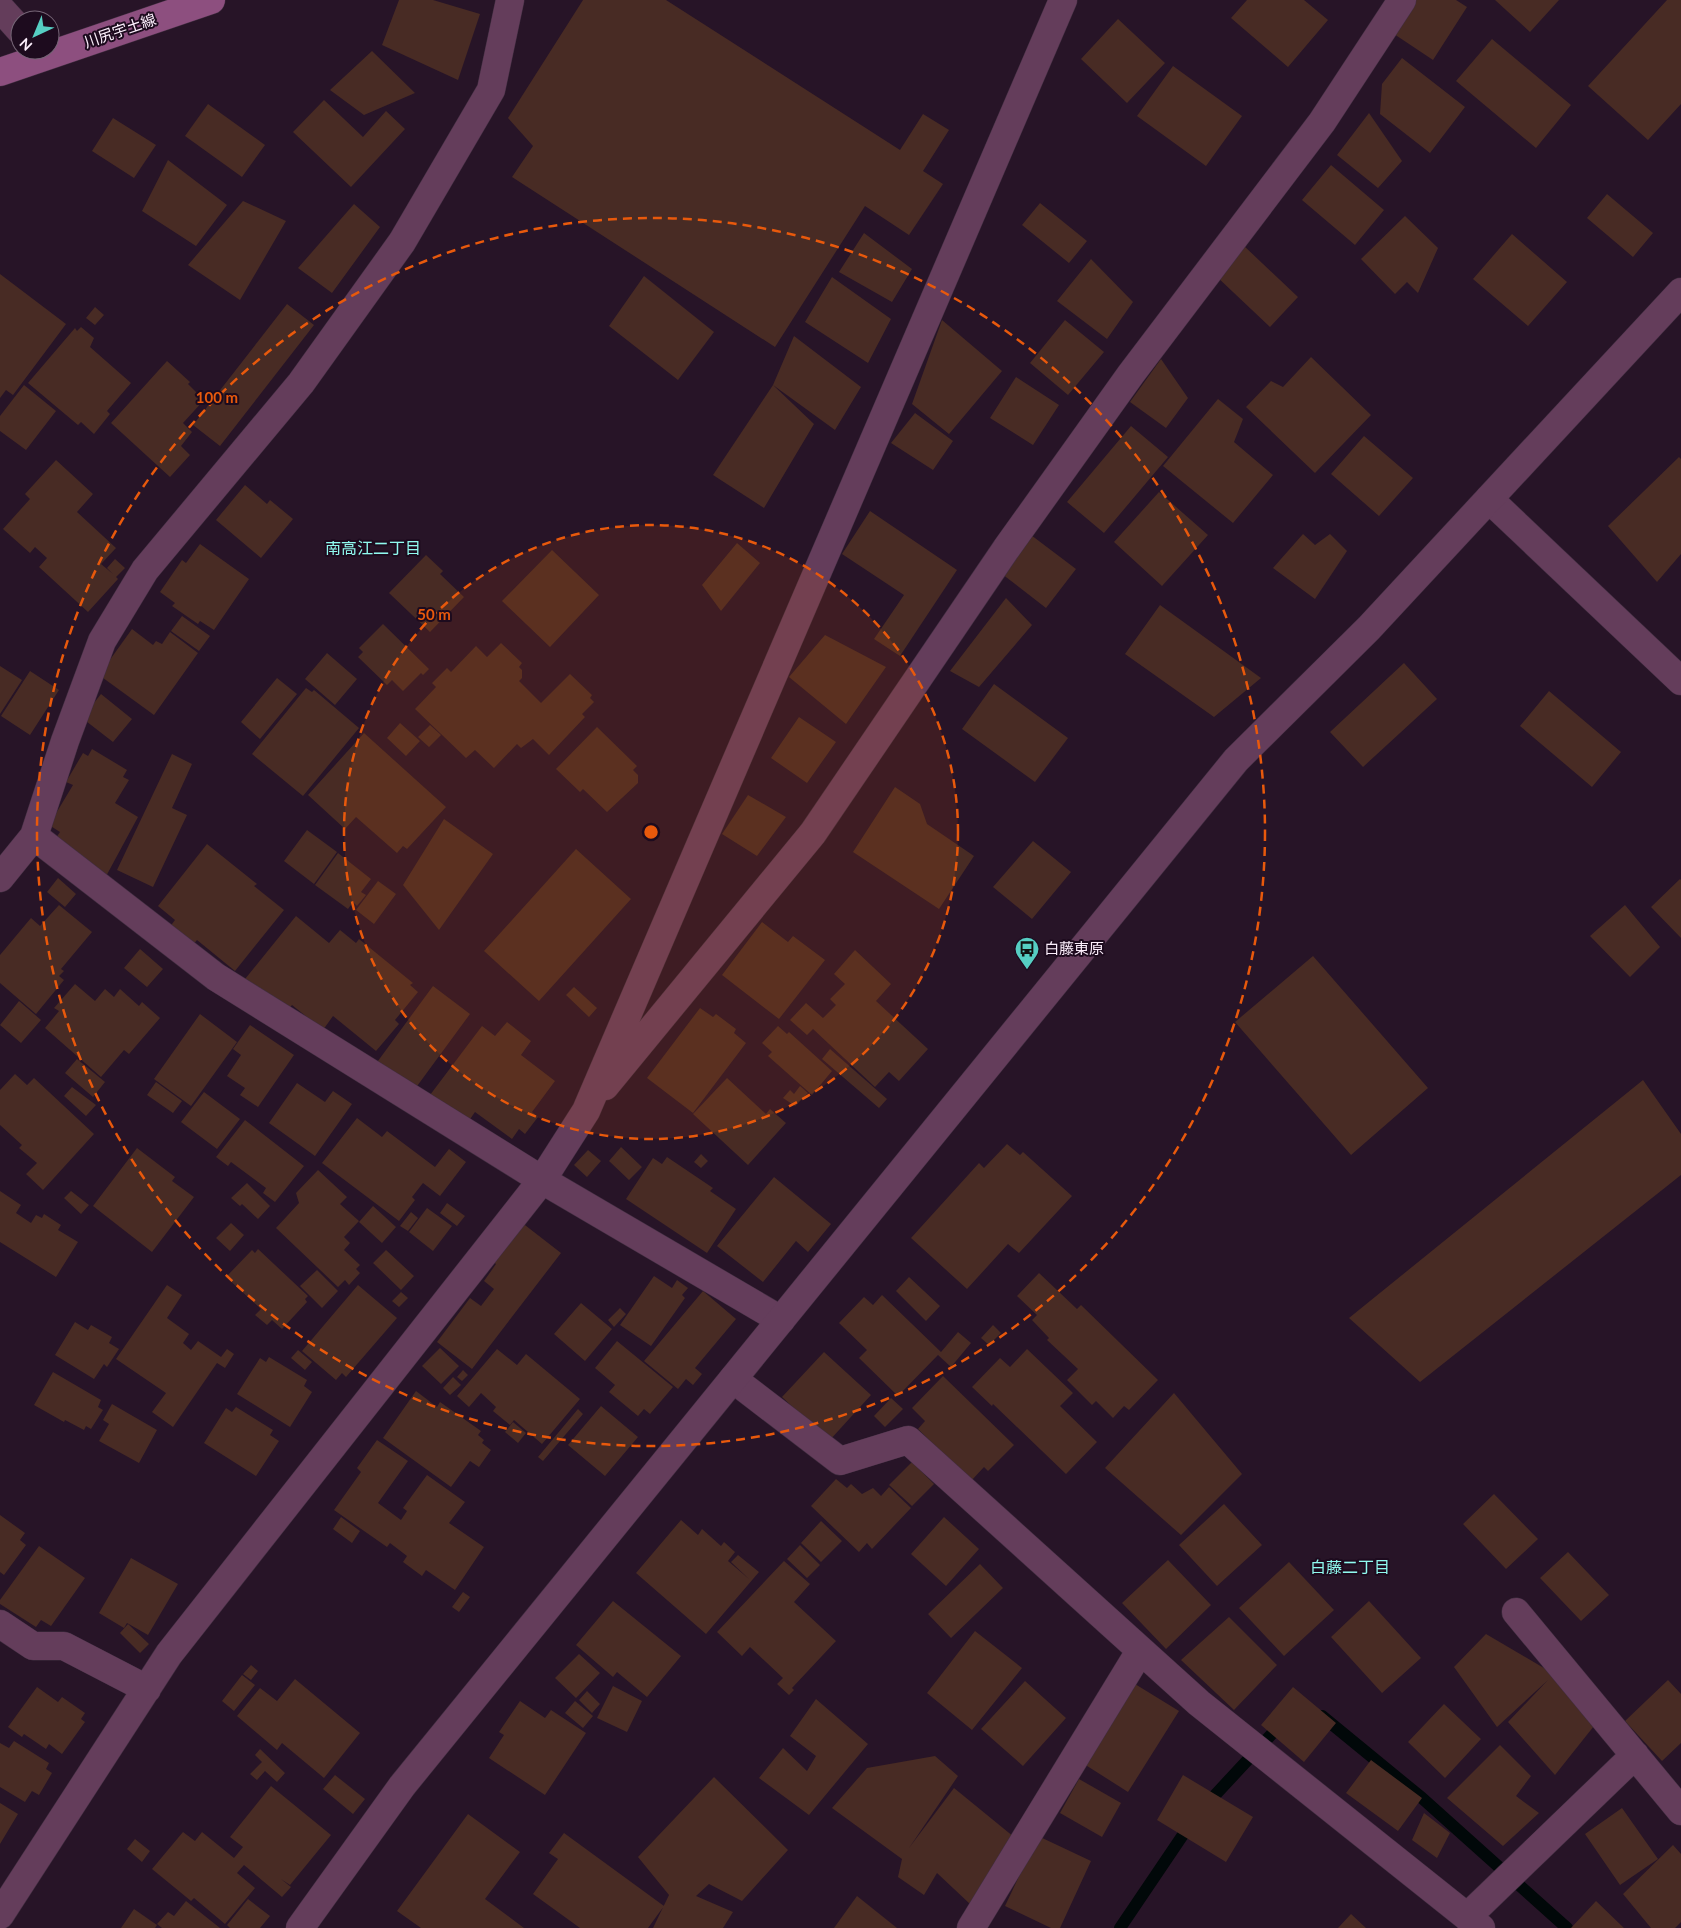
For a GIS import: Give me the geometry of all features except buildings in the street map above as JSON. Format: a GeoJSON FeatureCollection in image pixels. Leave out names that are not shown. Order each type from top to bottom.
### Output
{"type":"FeatureCollection","features":[{"type":"Feature","properties":{"kind":"main road","name":"川尻宇土線"},"geometry":{"type":"LineString","coordinates":[[60,47],[211,0]]}},
{"type":"Feature","properties":{"kind":"main road","name":"川尻宇土線"},"geometry":{"type":"LineString","coordinates":[[0,72],[27,60]]}},
{"type":"Feature","properties":{"kind":"street"},"geometry":{"type":"LineString","coordinates":[[0,878],[34,836],[64,740],[102,641],[146,570],[301,383],[402,242],[491,90],[510,0]]}},
{"type":"Feature","properties":{"kind":"street"},"geometry":{"type":"LineString","coordinates":[[0,1915],[169,1654],[542,1180],[589,1103],[1063,0]]}},
{"type":"Feature","properties":{"kind":"street"},"geometry":{"type":"LineString","coordinates":[[589,1103],[617,1073],[813,833],[1006,549],[1132,374],[1322,122],[1402,0]]}},
{"type":"Feature","properties":{"kind":"street"},"geometry":{"type":"LineString","coordinates":[[0,8],[10,19]]}},
{"type":"Feature","properties":{"kind":"street"},"geometry":{"type":"LineString","coordinates":[[300,1928],[402,1786],[1236,760],[1369,628],[1681,292]]}},
{"type":"Feature","properties":{"kind":"street"},"geometry":{"type":"LineString","coordinates":[[1489,499],[1681,681]]}},
{"type":"Feature","properties":{"kind":"street"},"geometry":{"type":"LineString","coordinates":[[34,836],[216,977],[542,1180],[780,1320]]}},
{"type":"Feature","properties":{"kind":"street"},"geometry":{"type":"LineString","coordinates":[[733,1379],[840,1461],[908,1440],[1199,1703],[1474,1923],[1635,1755]]}},
{"type":"Feature","properties":{"kind":"street"},"geometry":{"type":"LineString","coordinates":[[1516,1612],[1681,1811]]}},
{"type":"Feature","properties":{"kind":"street"},"geometry":{"type":"LineString","coordinates":[[0,1624],[32,1646],[64,1646],[147,1689]]}},
{"type":"Feature","properties":{"kind":"street"},"geometry":{"type":"LineString","coordinates":[[970,1928],[1140,1651]]}},
{"type":"Feature","properties":{"kind":"waterway"},"geometry":{"type":"LineString","coordinates":[[1322,1716],[1422,1798],[1567,1928]]}},
{"type":"Feature","properties":{"kind":"waterway"},"geometry":{"type":"LineString","coordinates":[[1204,1807],[1282,1723]]}},
{"type":"Feature","properties":{"kind":"waterway"},"geometry":{"type":"LineString","coordinates":[[1120,1928],[1191,1823]]}},
{"type":"Feature","properties":{"kind":"place","name":"白藤東原"},"geometry":{"type":"Point","coordinates":[1027,970]}},
{"type":"Feature","properties":{"kind":"district","name":"南高江二丁目"},"geometry":{"type":"Point","coordinates":[373,548]}},
{"type":"Feature","properties":{"kind":"district","name":"白藤二丁目"},"geometry":{"type":"Point","coordinates":[1350,1567]}}]}
